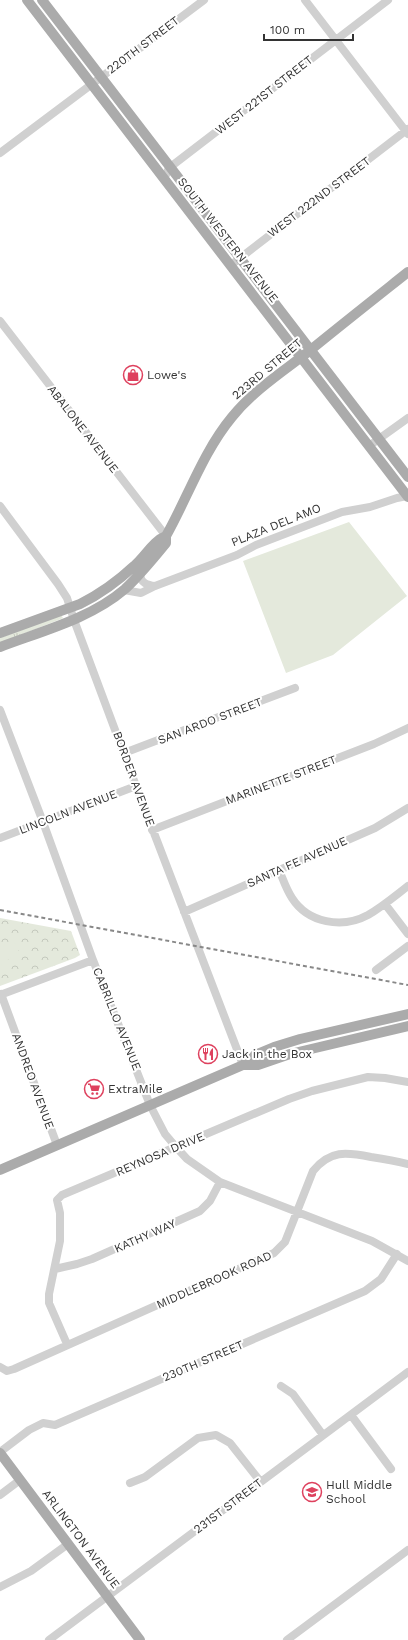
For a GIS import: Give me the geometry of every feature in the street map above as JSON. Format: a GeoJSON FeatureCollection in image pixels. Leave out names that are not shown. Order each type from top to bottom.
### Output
{"type":"FeatureCollection","features":[{"type":"Feature","properties":{"kind":"main road","name":"SOUTH WESTERN AVENUE"},"geometry":{"type":"LineString","coordinates":[[27,0],[408,496]]}},
{"type":"Feature","properties":{"kind":"main road","name":"SOUTH WESTERN AVENUE"},"geometry":{"type":"LineString","coordinates":[[42,0],[379,440],[407,474]]}},
{"type":"Feature","properties":{"kind":"main road","name":"223RD STREET"},"geometry":{"type":"LineString","coordinates":[[166,536],[182,507],[209,450],[232,417],[258,391],[408,272]]}},
{"type":"Feature","properties":{"kind":"main road"},"geometry":{"type":"LineString","coordinates":[[0,633],[93,598],[135,566],[158,539],[166,536],[166,543],[140,575],[124,590],[88,613],[74,620],[0,647]]}},
{"type":"Feature","properties":{"kind":"main road"},"geometry":{"type":"LineString","coordinates":[[0,1170],[243,1065],[255,1055],[274,1048],[343,1029],[408,1014]]}},
{"type":"Feature","properties":{"kind":"main road"},"geometry":{"type":"LineString","coordinates":[[243,1065],[258,1065],[290,1054],[408,1026]]}},
{"type":"Feature","properties":{"kind":"main road"},"geometry":{"type":"LineString","coordinates":[[343,1029],[346,1040]]}},
{"type":"Feature","properties":{"kind":"main road","name":"ARLINGTON AVENUE"},"geometry":{"type":"LineString","coordinates":[[0,1453],[140,1640]]}},
{"type":"Feature","properties":{"kind":"street","name":"220TH STREET"},"geometry":{"type":"LineString","coordinates":[[0,153],[204,0]]}},
{"type":"Feature","properties":{"kind":"street"},"geometry":{"type":"LineString","coordinates":[[305,0],[407,131]]}},
{"type":"Feature","properties":{"kind":"street","name":"WEST 221ST STREET"},"geometry":{"type":"LineString","coordinates":[[164,179],[170,168],[388,0]]}},
{"type":"Feature","properties":{"kind":"street","name":"WEST 222ND STREET"},"geometry":{"type":"LineString","coordinates":[[230,265],[407,131]]}},
{"type":"Feature","properties":{"kind":"street","name":"ABALONE AVENUE"},"geometry":{"type":"LineString","coordinates":[[0,321],[166,536]]}},
{"type":"Feature","properties":{"kind":"street"},"geometry":{"type":"LineString","coordinates":[[369,446],[408,418]]}},
{"type":"Feature","properties":{"kind":"street"},"geometry":{"type":"LineString","coordinates":[[392,476],[407,474]]}},
{"type":"Feature","properties":{"kind":"street","name":"PLAZA DEL AMO"},"geometry":{"type":"LineString","coordinates":[[124,590],[141,594],[155,586],[237,555],[256,545],[342,512],[370,507],[408,496]]}},
{"type":"Feature","properties":{"kind":"street","name":"BORDER AVENUE"},"geometry":{"type":"LineString","coordinates":[[0,506],[67,598],[152,830],[243,1065]]}},
{"type":"Feature","properties":{"kind":"street"},"geometry":{"type":"LineString","coordinates":[[140,575],[143,582],[147,585],[155,586]]}},
{"type":"Feature","properties":{"kind":"street","name":"SAN ARDO STREET"},"geometry":{"type":"LineString","coordinates":[[124,753],[296,688]]}},
{"type":"Feature","properties":{"kind":"street","name":"CABRILLO AVENUE"},"geometry":{"type":"LineString","coordinates":[[0,710],[43,822],[93,960],[150,1105],[165,1134],[187,1159],[220,1182],[372,1241],[408,1261]]}},
{"type":"Feature","properties":{"kind":"street","name":"MARINETTE STREET"},"geometry":{"type":"LineString","coordinates":[[152,830],[374,744],[408,728]]}},
{"type":"Feature","properties":{"kind":"street","name":"LINCOLN AVENUE"},"geometry":{"type":"LineString","coordinates":[[0,838],[136,786]]}},
{"type":"Feature","properties":{"kind":"street","name":"SANTA FE AVENUE"},"geometry":{"type":"LineString","coordinates":[[184,912],[375,828],[408,808]]}},
{"type":"Feature","properties":{"kind":"street"},"geometry":{"type":"LineString","coordinates":[[279,870],[292,898],[299,907],[316,919],[327,922],[341,923],[357,920],[367,916],[408,886]]}},
{"type":"Feature","properties":{"kind":"street"},"geometry":{"type":"LineString","coordinates":[[385,904],[408,934]]}},
{"type":"Feature","properties":{"kind":"street"},"geometry":{"type":"LineString","coordinates":[[376,970],[408,946]]}},
{"type":"Feature","properties":{"kind":"street"},"geometry":{"type":"LineString","coordinates":[[1,995],[93,960]]}},
{"type":"Feature","properties":{"kind":"street","name":"ANDREO AVENUE"},"geometry":{"type":"LineString","coordinates":[[1,995],[57,1145]]}},
{"type":"Feature","properties":{"kind":"street","name":"REYNOSA DRIVE"},"geometry":{"type":"LineString","coordinates":[[67,1344],[49,1303],[50,1285],[55,1269],[60,1241],[60,1213],[57,1200],[59,1198],[289,1099],[312,1091],[368,1077],[408,1082]]}},
{"type":"Feature","properties":{"kind":"street","name":"MIDDLEBROOK ROAD"},"geometry":{"type":"LineString","coordinates":[[0,1367],[7,1371],[14,1369],[67,1344],[274,1253],[285,1242],[313,1172],[318,1165],[333,1156],[341,1153],[351,1153],[408,1164]]}},
{"type":"Feature","properties":{"kind":"street","name":"KATHY WAY"},"geometry":{"type":"LineString","coordinates":[[55,1269],[77,1264],[92,1258],[200,1211],[210,1202],[220,1182]]}},
{"type":"Feature","properties":{"kind":"street","name":"230TH STREET"},"geometry":{"type":"LineString","coordinates":[[0,1453],[29,1430],[43,1423],[56,1425],[366,1291],[381,1279],[397,1254]]}},
{"type":"Feature","properties":{"kind":"street","name":"231ST STREET"},"geometry":{"type":"LineString","coordinates":[[49,1640],[408,1372]]}},
{"type":"Feature","properties":{"kind":"street"},"geometry":{"type":"LineString","coordinates":[[282,1386],[293,1394],[323,1435]]}},
{"type":"Feature","properties":{"kind":"street"},"geometry":{"type":"LineString","coordinates":[[351,1415],[391,1469]]}},
{"type":"Feature","properties":{"kind":"street"},"geometry":{"type":"LineString","coordinates":[[130,1483],[145,1477],[198,1438],[216,1435],[230,1443],[260,1481]]}},
{"type":"Feature","properties":{"kind":"street"},"geometry":{"type":"LineString","coordinates":[[0,1494],[20,1480]]}},
{"type":"Feature","properties":{"kind":"street"},"geometry":{"type":"LineString","coordinates":[[0,1587],[31,1571],[68,1544]]}},
{"type":"Feature","properties":{"kind":"street"},"geometry":{"type":"LineString","coordinates":[[287,1640],[408,1550]]}},
{"type":"Feature","properties":{"kind":"green space"},"geometry":{"type":"Polygon","coordinates":[[[349,522],[407,596],[333,655],[286,673],[243,561],[349,522]]]}},
{"type":"Feature","properties":{"kind":"green space"},"geometry":{"type":"Polygon","coordinates":[[[61,615],[63,618],[61,619],[0,643],[0,638],[61,615]]]}},
{"type":"Feature","properties":{"kind":"green space"},"geometry":{"type":"Polygon","coordinates":[[[0,918],[71,931],[80,955],[0,986],[0,918]]]}},
{"type":"Feature","properties":{"kind":"green space"},"geometry":{"type":"Polygon","coordinates":[[[12,941],[18,946],[18,952],[0,966],[0,949],[8,942],[12,941]]]}},
{"type":"Feature","properties":{"kind":"railway"},"geometry":{"type":"LineString","coordinates":[[0,910],[408,985]]}},
{"type":"Feature","properties":{"kind":"place","name":"Lowe's"},"geometry":{"type":"Point","coordinates":[133,375]}},
{"type":"Feature","properties":{"kind":"place","name":"Jack in the Box"},"geometry":{"type":"Point","coordinates":[208,1054]}},
{"type":"Feature","properties":{"kind":"place","name":"ExtraMile"},"geometry":{"type":"Point","coordinates":[94,1089]}},
{"type":"Feature","properties":{"kind":"place","name":"Hull Middle School"},"geometry":{"type":"Point","coordinates":[312,1492]}}]}
